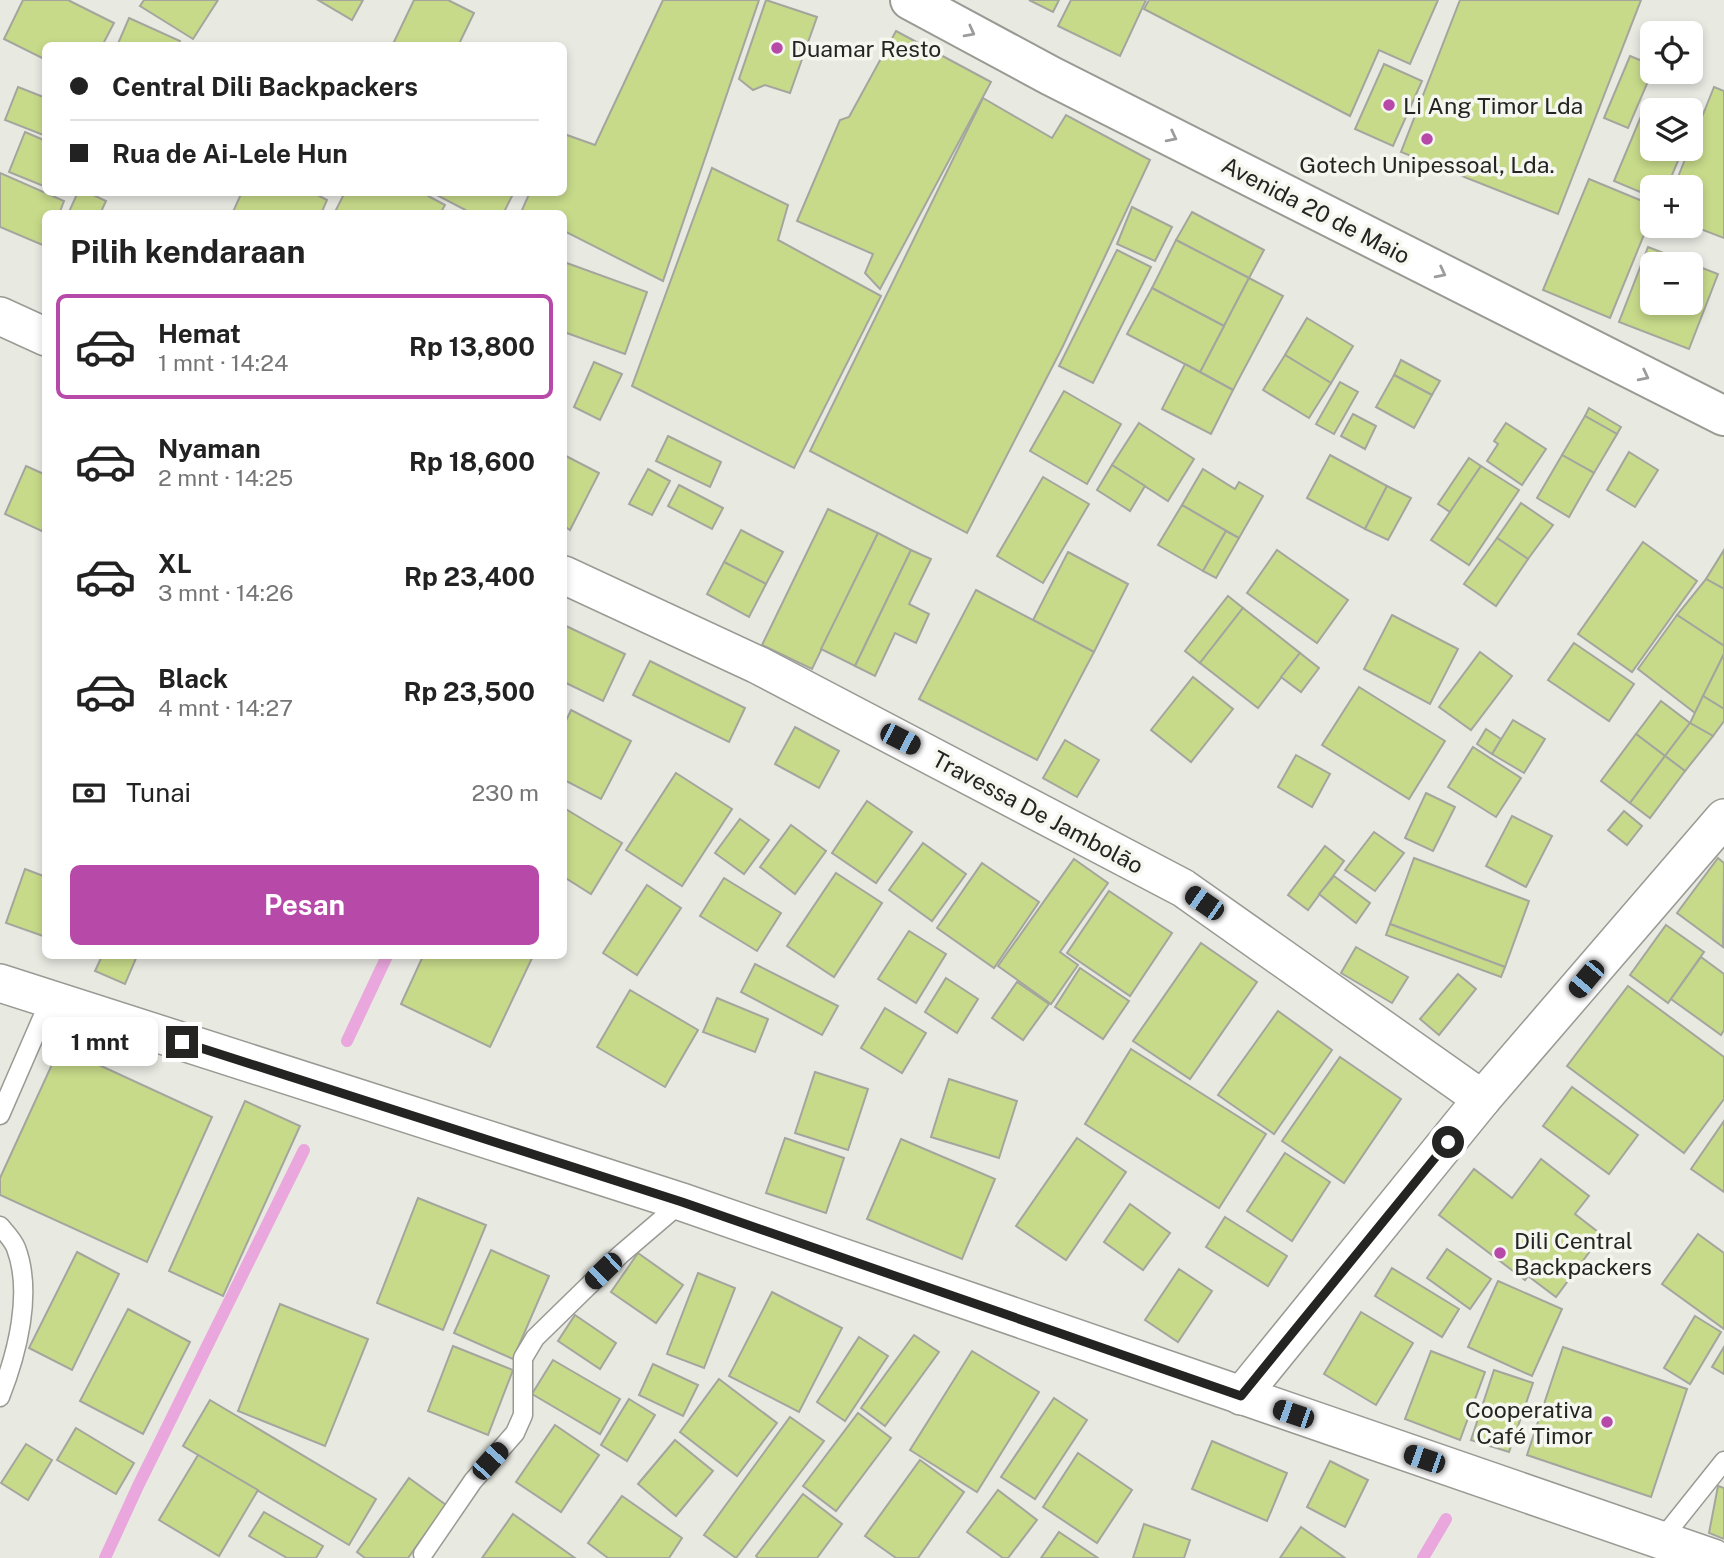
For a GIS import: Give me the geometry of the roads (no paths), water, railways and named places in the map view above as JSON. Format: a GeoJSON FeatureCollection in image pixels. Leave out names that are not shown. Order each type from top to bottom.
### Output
{"type":"FeatureCollection","features":[{"type":"Feature","properties":{"kind":"main road","name":"Avenida 20 de Maio"},"geometry":{"type":"LineString","coordinates":[[910,0],[1051,76],[1724,416]]}},
{"type":"Feature","properties":{"kind":"street"},"geometry":{"type":"LineString","coordinates":[[0,316],[42,335]]}},
{"type":"Feature","properties":{"kind":"street","name":"Travessa De Jambolão"},"geometry":{"type":"LineString","coordinates":[[567,576],[758,665],[1183,888],[1482,1099]]}},
{"type":"Feature","properties":{"kind":"street"},"geometry":{"type":"LineString","coordinates":[[1241,1396],[1482,1099],[1724,818]]}},
{"type":"Feature","properties":{"kind":"street"},"geometry":{"type":"LineString","coordinates":[[0,983],[682,1202],[1713,1558]]}},
{"type":"Feature","properties":{"kind":"lane"},"geometry":{"type":"LineString","coordinates":[[0,1115],[50,1000]]}},
{"type":"Feature","properties":{"kind":"lane"},"geometry":{"type":"LineString","coordinates":[[423,1554],[473,1480],[515,1433],[523,1415],[523,1358],[535,1338],[620,1255],[682,1202]]}},
{"type":"Feature","properties":{"kind":"lane"},"geometry":{"type":"LineString","coordinates":[[0,1226],[15,1246],[23,1279],[20,1320],[8,1377],[0,1397]]}},
{"type":"Feature","properties":{"kind":"lane"},"geometry":{"type":"LineString","coordinates":[[1661,1539],[1724,1461]]}},
{"type":"Feature","properties":{"kind":"waterway"},"geometry":{"type":"LineString","coordinates":[[347,1041],[386,959]]}},
{"type":"Feature","properties":{"kind":"waterway"},"geometry":{"type":"LineString","coordinates":[[105,1558],[304,1150]]}},
{"type":"Feature","properties":{"kind":"waterway"},"geometry":{"type":"LineString","coordinates":[[1423,1558],[1446,1519]]}},
{"type":"Feature","properties":{"kind":"place","name":"Duamar Resto"},"geometry":{"type":"Point","coordinates":[777,48]}},
{"type":"Feature","properties":{"kind":"place","name":"Li Ang Timor Lda"},"geometry":{"type":"Point","coordinates":[1389,105]}},
{"type":"Feature","properties":{"kind":"place","name":"Gotech Unipessoal, Lda."},"geometry":{"type":"Point","coordinates":[1427,139]}},
{"type":"Feature","properties":{"kind":"place","name":"Dili Central Backpackers"},"geometry":{"type":"Point","coordinates":[1500,1253]}},
{"type":"Feature","properties":{"kind":"place","name":"Cooperativa Café Timor"},"geometry":{"type":"Point","coordinates":[1607,1422]}}]}
